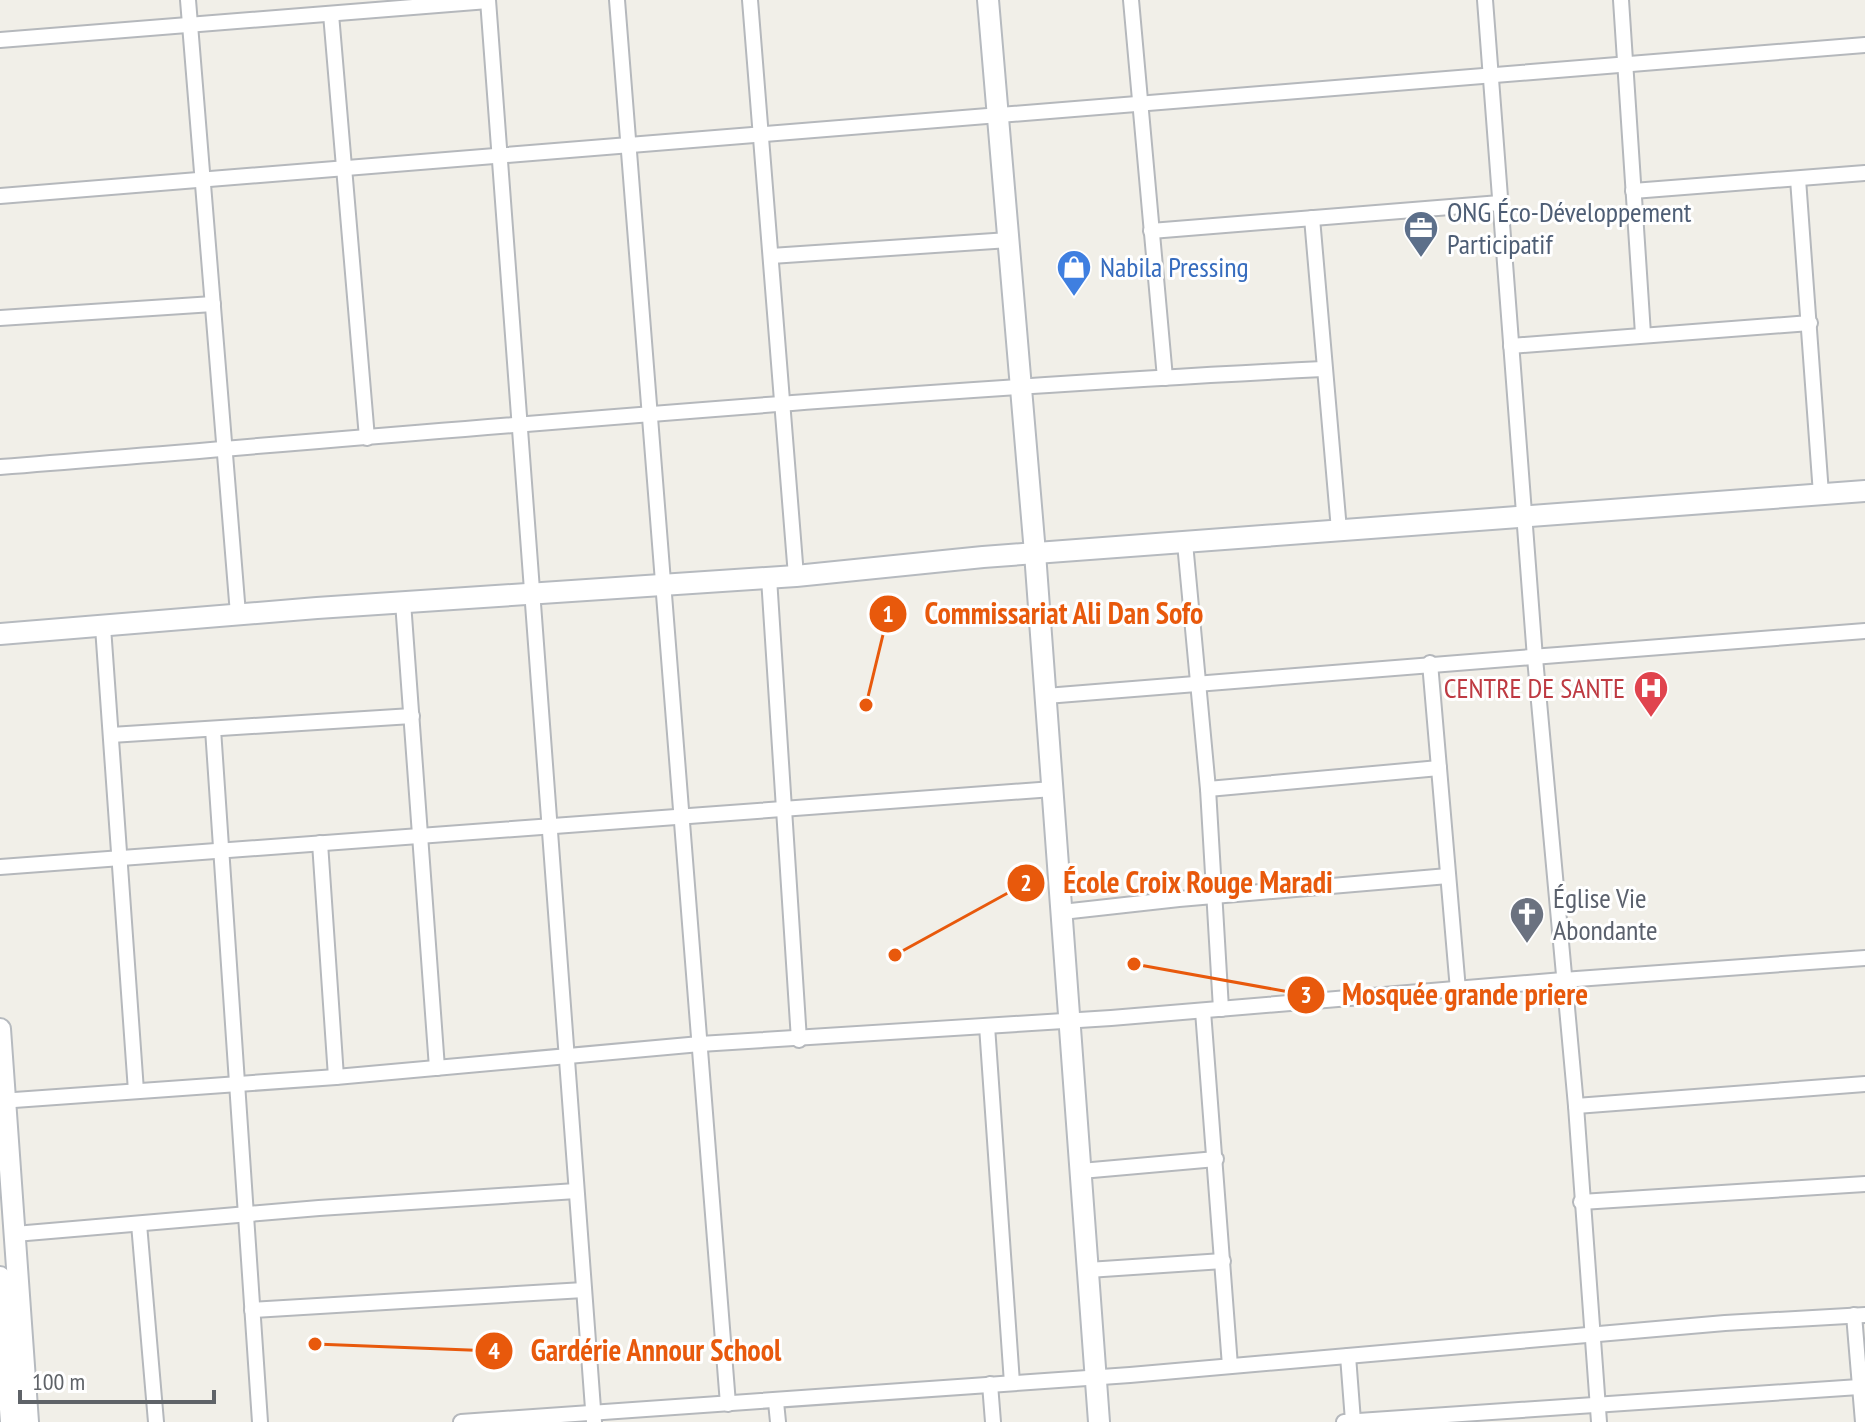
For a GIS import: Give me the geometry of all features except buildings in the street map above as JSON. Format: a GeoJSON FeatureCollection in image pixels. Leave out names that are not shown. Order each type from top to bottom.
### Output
{"type":"FeatureCollection","features":[{"type":"Feature","properties":{"kind":"street"},"geometry":{"type":"LineString","coordinates":[[188,0],[238,614]]}},
{"type":"Feature","properties":{"kind":"street"},"geometry":{"type":"LineString","coordinates":[[617,0],[728,1404]]}},
{"type":"Feature","properties":{"kind":"street"},"geometry":{"type":"LineString","coordinates":[[750,0],[796,576]]}},
{"type":"Feature","properties":{"kind":"street"},"geometry":{"type":"LineString","coordinates":[[988,0],[1035,553],[1099,1422]]}},
{"type":"Feature","properties":{"kind":"street"},"geometry":{"type":"LineString","coordinates":[[1131,0],[1165,378]]}},
{"type":"Feature","properties":{"kind":"street"},"geometry":{"type":"LineString","coordinates":[[1485,0],[1535,658],[1576,1106],[1599,1422]]}},
{"type":"Feature","properties":{"kind":"street"},"geometry":{"type":"LineString","coordinates":[[1621,0],[1643,334]]}},
{"type":"Feature","properties":{"kind":"street"},"geometry":{"type":"LineString","coordinates":[[0,40],[488,1],[593,1417]]}},
{"type":"Feature","properties":{"kind":"street"},"geometry":{"type":"LineString","coordinates":[[331,14],[367,438]]}},
{"type":"Feature","properties":{"kind":"street"},"geometry":{"type":"LineString","coordinates":[[0,196],[1865,45]]}},
{"type":"Feature","properties":{"kind":"street"},"geometry":{"type":"LineString","coordinates":[[1633,191],[1865,173]]}},
{"type":"Feature","properties":{"kind":"street"},"geometry":{"type":"LineString","coordinates":[[1798,179],[1821,494]]}},
{"type":"Feature","properties":{"kind":"street"},"geometry":{"type":"LineString","coordinates":[[1151,231],[1500,203]]}},
{"type":"Feature","properties":{"kind":"street"},"geometry":{"type":"LineString","coordinates":[[1312,218],[1339,530]]}},
{"type":"Feature","properties":{"kind":"street"},"geometry":{"type":"LineString","coordinates":[[771,256],[1009,240]]}},
{"type":"Feature","properties":{"kind":"street"},"geometry":{"type":"LineString","coordinates":[[0,318],[213,304]]}},
{"type":"Feature","properties":{"kind":"street"},"geometry":{"type":"LineString","coordinates":[[1511,346],[1810,323]]}},
{"type":"Feature","properties":{"kind":"street"},"geometry":{"type":"LineString","coordinates":[[0,467],[1021,386],[1323,369]]}},
{"type":"Feature","properties":{"kind":"street"},"geometry":{"type":"LineString","coordinates":[[0,634],[238,614],[796,576],[1035,553],[1524,519],[1865,491]]}},
{"type":"Feature","properties":{"kind":"street"},"geometry":{"type":"LineString","coordinates":[[1185,543],[1208,789],[1221,1009]]}},
{"type":"Feature","properties":{"kind":"street"},"geometry":{"type":"LineString","coordinates":[[769,578],[799,1040]]}},
{"type":"Feature","properties":{"kind":"street"},"geometry":{"type":"LineString","coordinates":[[403,602],[437,1068]]}},
{"type":"Feature","properties":{"kind":"street"},"geometry":{"type":"LineString","coordinates":[[103,627],[136,1091]]}},
{"type":"Feature","properties":{"kind":"street"},"geometry":{"type":"LineString","coordinates":[[1046,696],[1430,663],[1535,658],[1865,631]]}},
{"type":"Feature","properties":{"kind":"street"},"geometry":{"type":"LineString","coordinates":[[1430,663],[1458,990]]}},
{"type":"Feature","properties":{"kind":"street"},"geometry":{"type":"LineString","coordinates":[[111,735],[412,716]]}},
{"type":"Feature","properties":{"kind":"street"},"geometry":{"type":"LineString","coordinates":[[213,729],[260,1422]]}},
{"type":"Feature","properties":{"kind":"street"},"geometry":{"type":"LineString","coordinates":[[1208,789],[1439,768]]}},
{"type":"Feature","properties":{"kind":"street"},"geometry":{"type":"LineString","coordinates":[[0,867],[1053,789]]}},
{"type":"Feature","properties":{"kind":"street"},"geometry":{"type":"LineString","coordinates":[[320,843],[336,1077]]}},
{"type":"Feature","properties":{"kind":"street"},"geometry":{"type":"LineString","coordinates":[[1062,912],[1448,876]]}},
{"type":"Feature","properties":{"kind":"street"},"geometry":{"type":"LineString","coordinates":[[2,1101],[336,1077],[700,1044],[1070,1021],[1865,958]]}},
{"type":"Feature","properties":{"kind":"street"},"geometry":{"type":"LineString","coordinates":[[1203,1011],[1230,1366]]}},
{"type":"Feature","properties":{"kind":"street"},"geometry":{"type":"LineString","coordinates":[[987,1026],[1012,1383]]}},
{"type":"Feature","properties":{"kind":"street"},"geometry":{"type":"LineString","coordinates":[[0,1029],[2,1101],[15,1234],[8,1318],[11,1422]]}},
{"type":"Feature","properties":{"kind":"street"},"geometry":{"type":"LineString","coordinates":[[1576,1106],[1865,1084]]}},
{"type":"Feature","properties":{"kind":"street"},"geometry":{"type":"LineString","coordinates":[[1081,1171],[1216,1159]]}},
{"type":"Feature","properties":{"kind":"street"},"geometry":{"type":"LineString","coordinates":[[1581,1202],[1865,1184]]}},
{"type":"Feature","properties":{"kind":"street"},"geometry":{"type":"LineString","coordinates":[[15,1234],[576,1191]]}},
{"type":"Feature","properties":{"kind":"street"},"geometry":{"type":"LineString","coordinates":[[139,1224],[156,1422]]}},
{"type":"Feature","properties":{"kind":"street"},"geometry":{"type":"LineString","coordinates":[[1088,1270],[1223,1261]]}},
{"type":"Feature","properties":{"kind":"street"},"geometry":{"type":"LineString","coordinates":[[0,1277],[28,1422]]}},
{"type":"Feature","properties":{"kind":"street"},"geometry":{"type":"LineString","coordinates":[[252,1310],[584,1290]]}},
{"type":"Feature","properties":{"kind":"street"},"geometry":{"type":"LineString","coordinates":[[461,1422],[690,1414],[728,1404],[1860,1315],[1859,1387],[1863,1422]]}},
{"type":"Feature","properties":{"kind":"street"},"geometry":{"type":"LineString","coordinates":[[1348,1356],[1353,1421]]}},
{"type":"Feature","properties":{"kind":"street"},"geometry":{"type":"LineString","coordinates":[[990,1384],[993,1422]]}},
{"type":"Feature","properties":{"kind":"street"},"geometry":{"type":"LineString","coordinates":[[1344,1422],[1859,1387]]}},
{"type":"Feature","properties":{"kind":"street"},"geometry":{"type":"LineString","coordinates":[[776,1402],[778,1422]]}},
{"type":"Feature","properties":{"kind":"place","name":"ONG Éco-Développement Participatif"},"geometry":{"type":"Point","coordinates":[1421,259]}},
{"type":"Feature","properties":{"kind":"place","name":"Nabila Pressing"},"geometry":{"type":"Point","coordinates":[1074,298]}},
{"type":"Feature","properties":{"kind":"place","name":"Commissariat Ali Dan Sofo"},"geometry":{"type":"Point","coordinates":[866,705]}},
{"type":"Feature","properties":{"kind":"place","name":"CENTRE DE SANTE"},"geometry":{"type":"Point","coordinates":[1651,719]}},
{"type":"Feature","properties":{"kind":"place","name":"Église Vie Abondante"},"geometry":{"type":"Point","coordinates":[1527,945]}},
{"type":"Feature","properties":{"kind":"place","name":"École Croix Rouge Maradi"},"geometry":{"type":"Point","coordinates":[895,955]}},
{"type":"Feature","properties":{"kind":"place","name":"Mosquée grande priere"},"geometry":{"type":"Point","coordinates":[1134,964]}},
{"type":"Feature","properties":{"kind":"place","name":"Gardérie Annour School"},"geometry":{"type":"Point","coordinates":[315,1344]}}]}
